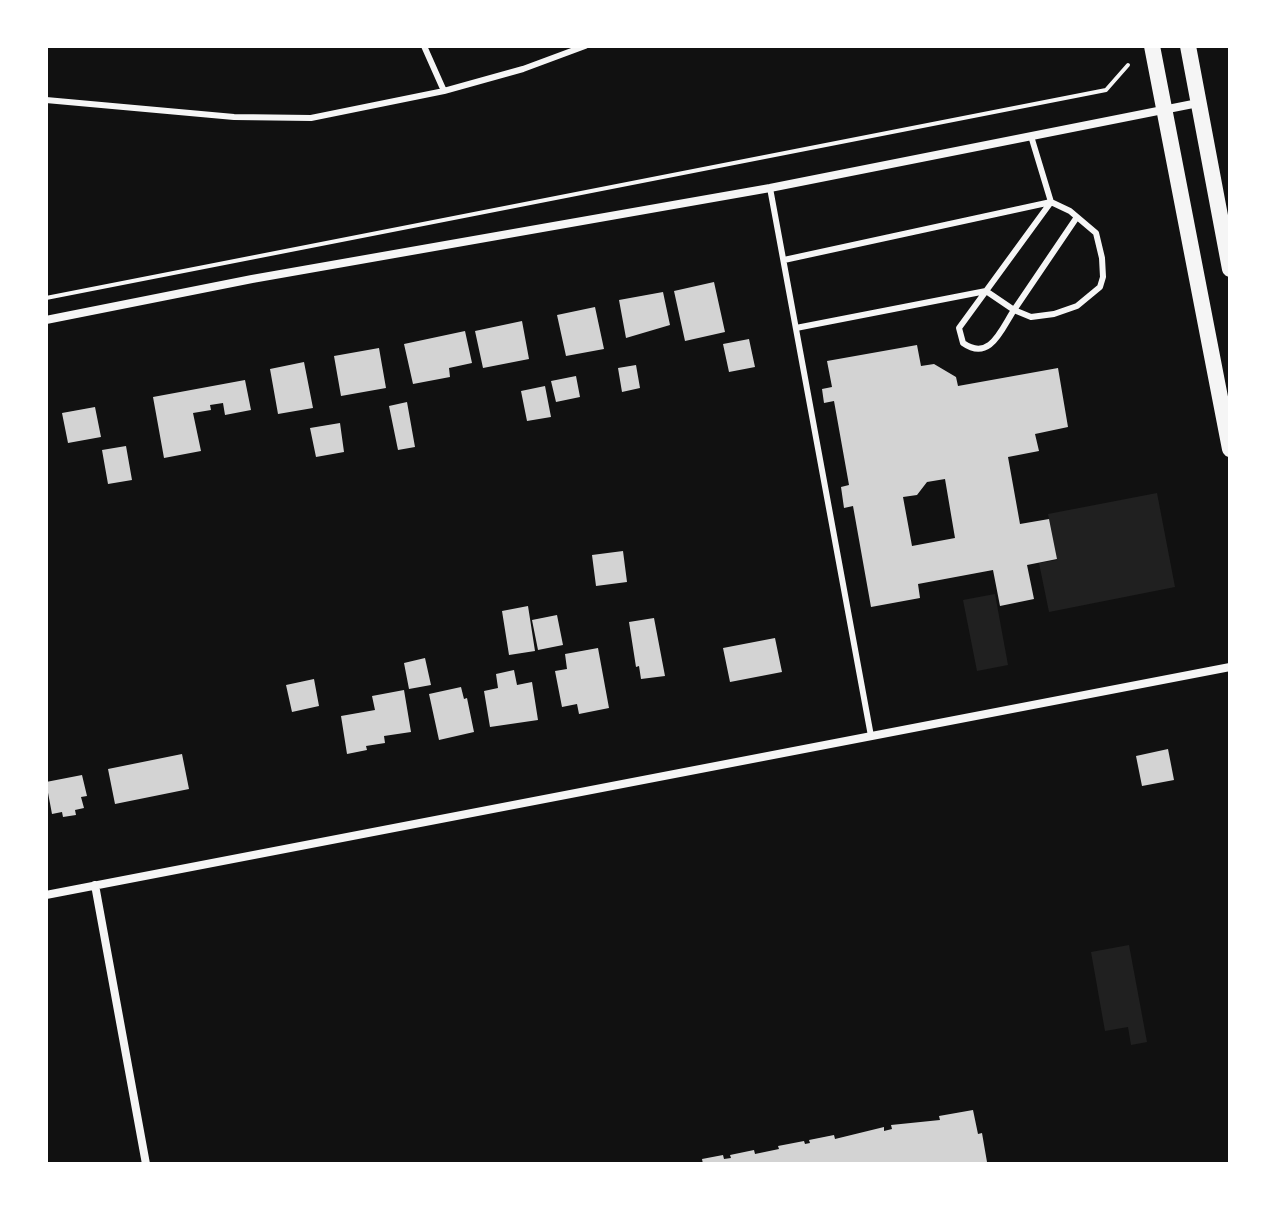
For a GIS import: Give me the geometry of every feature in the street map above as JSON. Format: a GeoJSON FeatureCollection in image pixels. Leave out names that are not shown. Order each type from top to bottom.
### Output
{"type":"FeatureCollection","features":[{"type":"Feature","properties":{"kind":"main road"},"geometry":{"type":"LineString","coordinates":[[1152,46],[1230,449]]}},
{"type":"Feature","properties":{"kind":"main road"},"geometry":{"type":"LineString","coordinates":[[1188,46],[1230,269]]}},
{"type":"Feature","properties":{"kind":"street"},"geometry":{"type":"LineString","coordinates":[[46,320],[252,279],[770,188],[1199,103]]}},
{"type":"Feature","properties":{"kind":"street"},"geometry":{"type":"LineString","coordinates":[[46,895],[1230,667]]}},
{"type":"Feature","properties":{"kind":"street"},"geometry":{"type":"LineString","coordinates":[[95,885],[146,1164]]}},
{"type":"Feature","properties":{"kind":"lane"},"geometry":{"type":"LineString","coordinates":[[424,46],[444,91]]}},
{"type":"Feature","properties":{"kind":"lane"},"geometry":{"type":"LineString","coordinates":[[46,100],[234,117],[311,118],[444,91],[523,69],[585,46]]}},
{"type":"Feature","properties":{"kind":"lane"},"geometry":{"type":"LineString","coordinates":[[1031,136],[1051,202]]}},
{"type":"Feature","properties":{"kind":"lane"},"geometry":{"type":"LineString","coordinates":[[770,188],[871,736]]}},
{"type":"Feature","properties":{"kind":"lane"},"geometry":{"type":"LineString","coordinates":[[1051,202],[959,328],[963,343],[972,349],[987,347],[1077,217]]}},
{"type":"Feature","properties":{"kind":"lane"},"geometry":{"type":"LineString","coordinates":[[784,260],[1051,202],[1096,233],[1102,258],[1100,287],[1077,306],[1054,314],[1031,317],[1014,310],[986,291],[796,328]]}},
{"type":"Feature","properties":{"kind":"path"},"geometry":{"type":"LineString","coordinates":[[46,298],[1106,90],[1128,65]]}},
{"type":"Feature","properties":{"kind":"shaded area"},"geometry":{"type":"Polygon","coordinates":[[[1157,493],[1175,587],[1049,612],[1039,563],[1057,560],[1048,514],[1157,493]]]}},
{"type":"Feature","properties":{"kind":"shaded area"},"geometry":{"type":"Polygon","coordinates":[[[995,594],[1008,665],[977,671],[963,600],[995,594]]]}},
{"type":"Feature","properties":{"kind":"shaded area"},"geometry":{"type":"Polygon","coordinates":[[[1129,945],[1147,1042],[1131,1045],[1128,1027],[1105,1031],[1091,952],[1129,945]]]}},
{"type":"Feature","properties":{"kind":"building"},"geometry":{"type":"Polygon","coordinates":[[[714,282],[725,332],[685,341],[674,291],[714,282]]]}},
{"type":"Feature","properties":{"kind":"building"},"geometry":{"type":"Polygon","coordinates":[[[663,292],[670,325],[626,338],[619,300],[663,292]]]}},
{"type":"Feature","properties":{"kind":"building"},"geometry":{"type":"Polygon","coordinates":[[[595,307],[604,349],[566,356],[557,315],[595,307]]]}},
{"type":"Feature","properties":{"kind":"building"},"geometry":{"type":"Polygon","coordinates":[[[522,321],[529,359],[483,368],[475,331],[522,321]]]}},
{"type":"Feature","properties":{"kind":"building"},"geometry":{"type":"Polygon","coordinates":[[[465,331],[472,363],[449,368],[450,377],[413,384],[404,344],[465,331]]]}},
{"type":"Feature","properties":{"kind":"building"},"geometry":{"type":"Polygon","coordinates":[[[749,339],[755,367],[729,372],[723,344],[749,339]]]}},
{"type":"Feature","properties":{"kind":"building"},"geometry":{"type":"Polygon","coordinates":[[[917,345],[921,366],[934,364],[956,377],[958,386],[1058,368],[1068,427],[1035,434],[1039,451],[1008,457],[1020,524],[1049,519],[1057,559],[1027,565],[1034,599],[1000,606],[993,570],[918,584],[920,598],[871,607],[853,506],[844,508],[841,487],[849,485],[834,401],[824,403],[822,389],[832,387],[827,361],[917,345]],[[945,479],[927,482],[917,495],[903,497],[912,546],[955,538],[945,479]]]}},
{"type":"Feature","properties":{"kind":"building"},"geometry":{"type":"Polygon","coordinates":[[[379,348],[386,388],[341,396],[334,356],[379,348]]]}},
{"type":"Feature","properties":{"kind":"building"},"geometry":{"type":"Polygon","coordinates":[[[304,362],[313,408],[278,414],[270,369],[304,362]]]}},
{"type":"Feature","properties":{"kind":"building"},"geometry":{"type":"Polygon","coordinates":[[[636,365],[640,388],[622,392],[618,368],[636,365]]]}},
{"type":"Feature","properties":{"kind":"building"},"geometry":{"type":"Polygon","coordinates":[[[576,376],[580,397],[556,402],[551,381],[576,376]]]}},
{"type":"Feature","properties":{"kind":"building"},"geometry":{"type":"Polygon","coordinates":[[[245,380],[251,410],[225,415],[223,403],[210,405],[211,410],[193,413],[201,451],[164,458],[153,397],[245,380]]]}},
{"type":"Feature","properties":{"kind":"building"},"geometry":{"type":"Polygon","coordinates":[[[545,386],[551,417],[527,421],[521,391],[545,386]]]}},
{"type":"Feature","properties":{"kind":"building"},"geometry":{"type":"Polygon","coordinates":[[[407,402],[415,447],[398,450],[389,406],[407,402]]]}},
{"type":"Feature","properties":{"kind":"building"},"geometry":{"type":"Polygon","coordinates":[[[95,407],[101,437],[68,443],[62,413],[95,407]]]}},
{"type":"Feature","properties":{"kind":"building"},"geometry":{"type":"Polygon","coordinates":[[[340,423],[344,452],[316,457],[310,428],[340,423]]]}},
{"type":"Feature","properties":{"kind":"building"},"geometry":{"type":"Polygon","coordinates":[[[126,446],[132,480],[108,484],[102,450],[126,446]]]}},
{"type":"Feature","properties":{"kind":"building"},"geometry":{"type":"Polygon","coordinates":[[[623,551],[627,582],[596,586],[592,555],[623,551]]]}},
{"type":"Feature","properties":{"kind":"building"},"geometry":{"type":"Polygon","coordinates":[[[528,606],[535,651],[509,655],[502,611],[528,606]]]}},
{"type":"Feature","properties":{"kind":"building"},"geometry":{"type":"Polygon","coordinates":[[[557,615],[563,645],[538,650],[532,620],[557,615]]]}},
{"type":"Feature","properties":{"kind":"building"},"geometry":{"type":"Polygon","coordinates":[[[654,618],[665,676],[641,679],[639,666],[636,667],[629,622],[654,618]]]}},
{"type":"Feature","properties":{"kind":"building"},"geometry":{"type":"Polygon","coordinates":[[[775,638],[782,672],[730,682],[723,648],[775,638]]]}},
{"type":"Feature","properties":{"kind":"building"},"geometry":{"type":"Polygon","coordinates":[[[598,648],[609,708],[579,714],[577,704],[562,707],[555,671],[567,669],[565,654],[598,648]]]}},
{"type":"Feature","properties":{"kind":"building"},"geometry":{"type":"Polygon","coordinates":[[[425,658],[431,685],[409,689],[404,663],[425,658]]]}},
{"type":"Feature","properties":{"kind":"building"},"geometry":{"type":"Polygon","coordinates":[[[514,670],[517,685],[532,682],[538,720],[490,727],[484,691],[498,688],[496,674],[514,670]]]}},
{"type":"Feature","properties":{"kind":"building"},"geometry":{"type":"Polygon","coordinates":[[[314,679],[319,706],[292,712],[286,685],[314,679]]]}},
{"type":"Feature","properties":{"kind":"building"},"geometry":{"type":"Polygon","coordinates":[[[461,687],[464,699],[467,698],[474,732],[439,740],[429,694],[461,687]]]}},
{"type":"Feature","properties":{"kind":"building"},"geometry":{"type":"Polygon","coordinates":[[[404,690],[411,732],[384,736],[385,743],[366,746],[367,750],[347,754],[341,716],[375,710],[372,696],[404,690]]]}},
{"type":"Feature","properties":{"kind":"building"},"geometry":{"type":"Polygon","coordinates":[[[1168,749],[1174,780],[1142,786],[1136,756],[1168,749]]]}},
{"type":"Feature","properties":{"kind":"building"},"geometry":{"type":"Polygon","coordinates":[[[182,754],[189,789],[115,804],[108,769],[182,754]]]}},
{"type":"Feature","properties":{"kind":"building"},"geometry":{"type":"Polygon","coordinates":[[[82,775],[87,796],[81,797],[84,808],[75,810],[76,815],[63,817],[62,812],[52,814],[46,782],[82,775]]]}},
{"type":"Feature","properties":{"kind":"building"},"geometry":{"type":"Polygon","coordinates":[[[973,1110],[978,1134],[982,1133],[987,1162],[979,1164],[703,1164],[702,1159],[723,1155],[724,1159],[731,1158],[730,1155],[754,1150],[755,1154],[779,1149],[778,1146],[804,1141],[805,1144],[810,1143],[809,1140],[834,1135],[835,1139],[884,1127],[884,1131],[892,1129],[891,1125],[940,1120],[939,1116],[973,1110]]]}}]}
